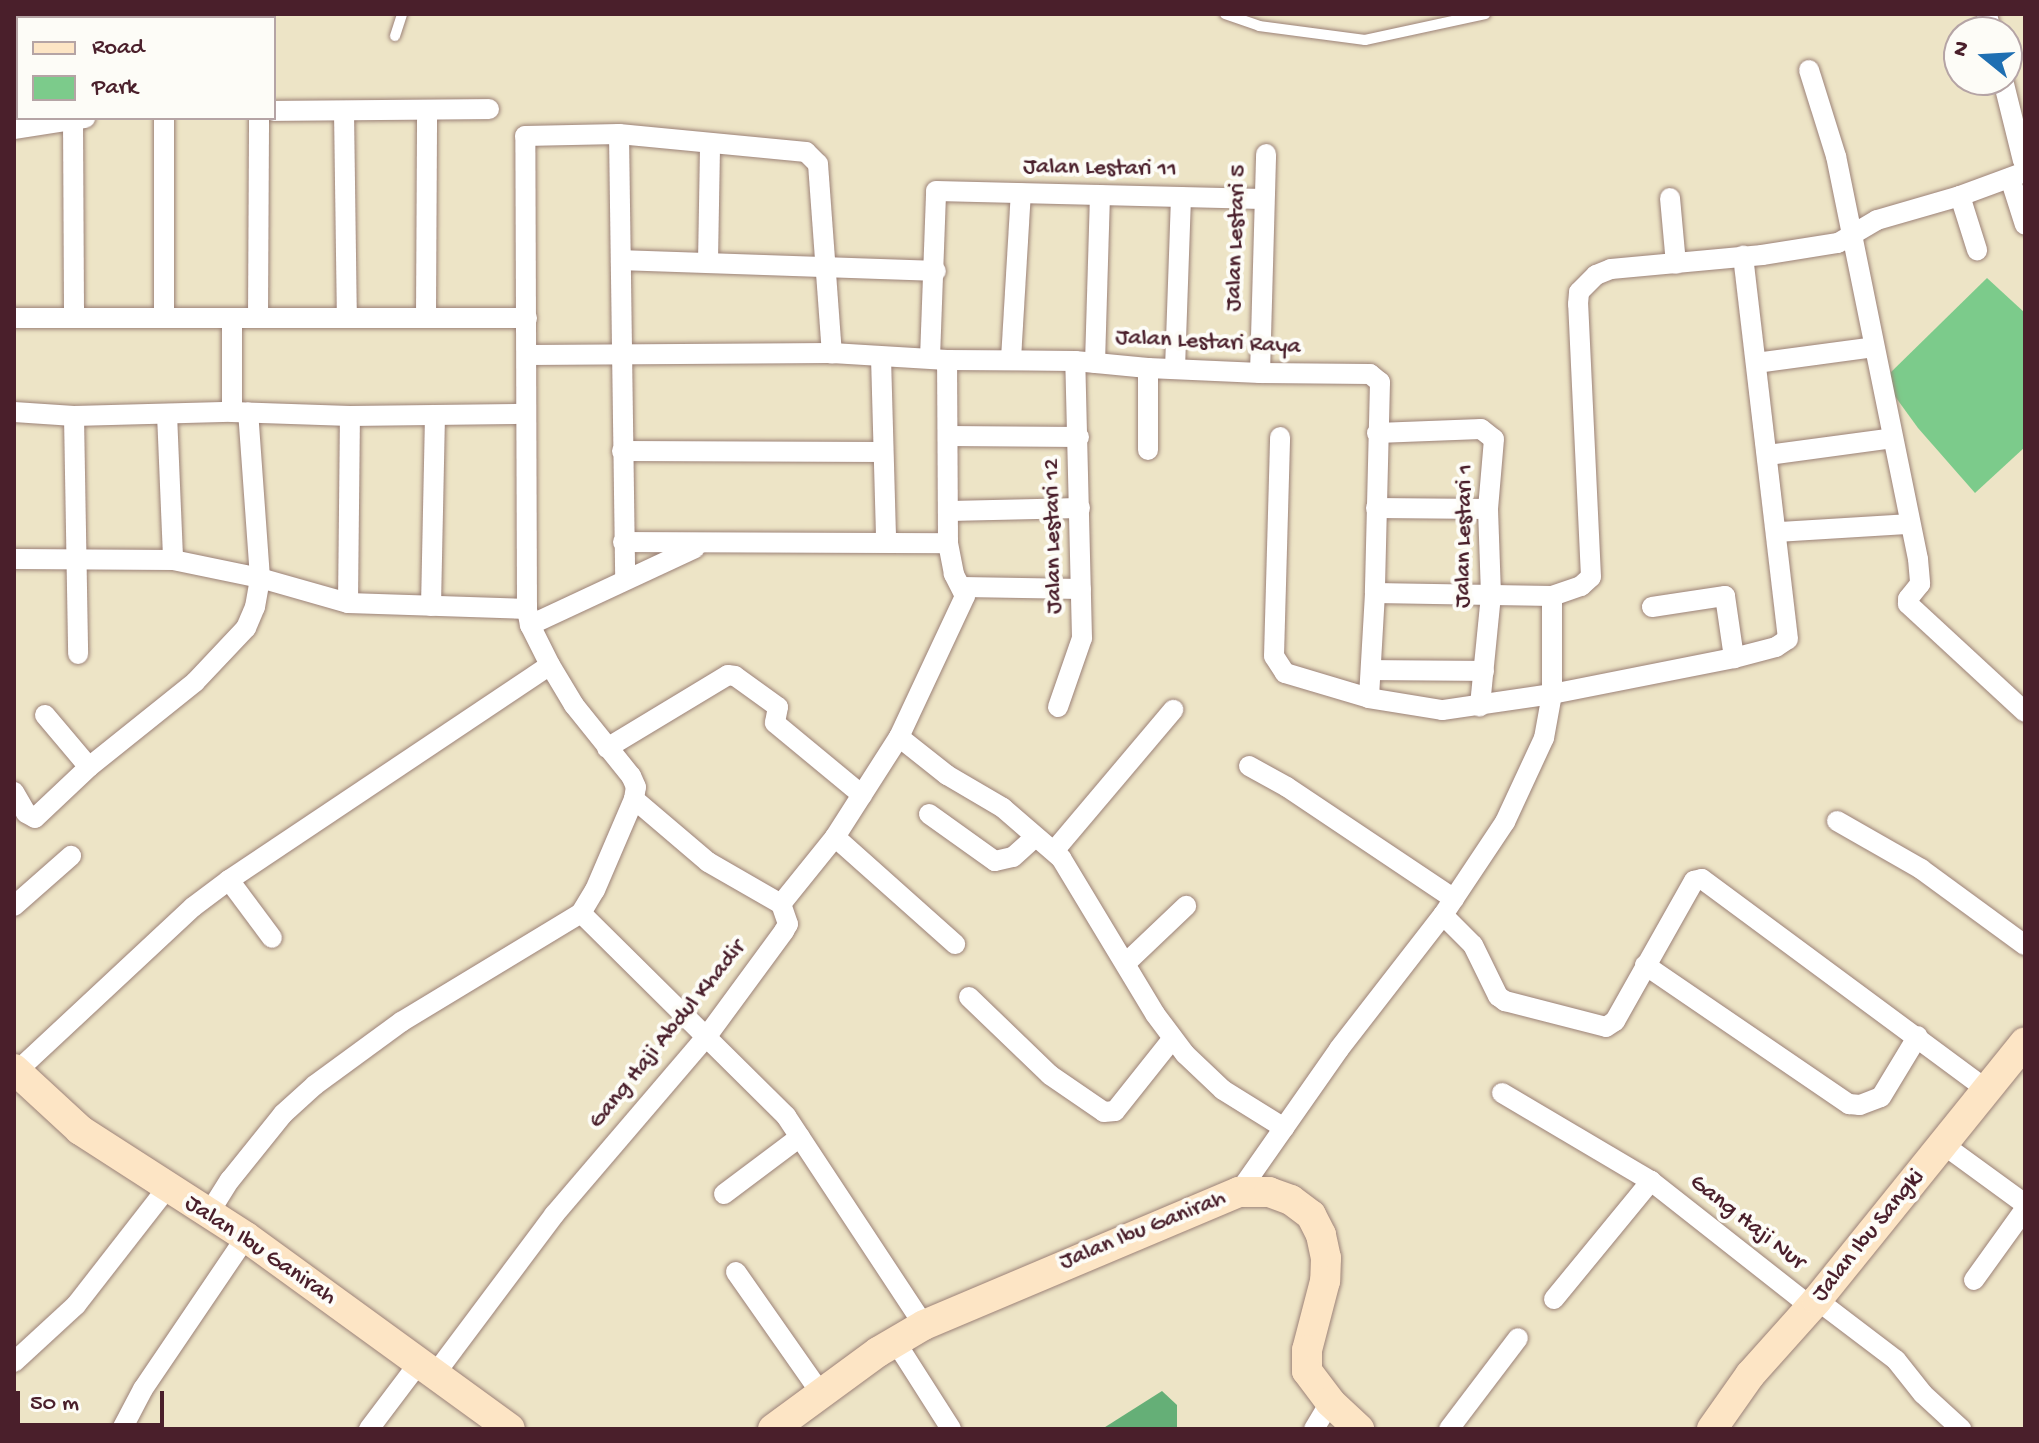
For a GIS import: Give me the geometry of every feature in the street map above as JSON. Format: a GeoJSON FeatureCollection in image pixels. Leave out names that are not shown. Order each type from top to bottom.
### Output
{"type":"FeatureCollection","features":[{"type":"Feature","properties":{"kind":"main road","name":"Jalan Ibu Sangki"},"geometry":{"type":"LineString","coordinates":[[1712,1429],[1750,1375],[1814,1303],[2021,1053]]}},
{"type":"Feature","properties":{"kind":"main road","name":"Jalan Ibu Ganirah"},"geometry":{"type":"LineString","coordinates":[[15,1070],[80,1130],[246,1237],[510,1429]]}},
{"type":"Feature","properties":{"kind":"main road","name":"Jalan Ibu Ganirah"},"geometry":{"type":"LineString","coordinates":[[773,1429],[895,1341],[924,1325],[1239,1192],[1269,1192],[1291,1200],[1311,1215],[1321,1235],[1326,1258],[1325,1281],[1306,1360],[1311,1381],[1359,1429]]}},
{"type":"Feature","properties":{"kind":"street"},"geometry":{"type":"LineString","coordinates":[[1809,70],[1836,156],[1921,579],[1908,604],[2025,712]]}},
{"type":"Feature","properties":{"kind":"street"},"geometry":{"type":"LineString","coordinates":[[2006,96],[2025,225]]}},
{"type":"Feature","properties":{"kind":"street"},"geometry":{"type":"LineString","coordinates":[[276,111],[489,109]]}},
{"type":"Feature","properties":{"kind":"street"},"geometry":{"type":"LineString","coordinates":[[426,318],[427,110]]}},
{"type":"Feature","properties":{"kind":"street"},"geometry":{"type":"LineString","coordinates":[[344,111],[347,317]]}},
{"type":"Feature","properties":{"kind":"street"},"geometry":{"type":"LineString","coordinates":[[14,129],[67,120]]}},
{"type":"Feature","properties":{"kind":"street"},"geometry":{"type":"LineString","coordinates":[[73,120],[74,317]]}},
{"type":"Feature","properties":{"kind":"street"},"geometry":{"type":"LineString","coordinates":[[164,120],[164,317]]}},
{"type":"Feature","properties":{"kind":"street"},"geometry":{"type":"LineString","coordinates":[[258,318],[259,120]]}},
{"type":"Feature","properties":{"kind":"street"},"geometry":{"type":"LineString","coordinates":[[619,134],[625,579]]}},
{"type":"Feature","properties":{"kind":"street"},"geometry":{"type":"LineString","coordinates":[[209,1213],[230,1180],[283,1114],[315,1085],[401,1022],[581,913],[595,890],[634,799],[636,787],[631,776],[607,748],[550,665],[529,617],[525,136],[619,134],[799,151],[812,157],[818,164],[832,353]]}},
{"type":"Feature","properties":{"kind":"street"},"geometry":{"type":"LineString","coordinates":[[708,262],[710,145]]}},
{"type":"Feature","properties":{"kind":"street","name":"Jalan Lestari 5"},"geometry":{"type":"LineString","coordinates":[[1260,373],[1266,154]]}},
{"type":"Feature","properties":{"kind":"street"},"geometry":{"type":"LineString","coordinates":[[1375,593],[1552,596],[1581,586],[1591,577],[1579,292],[1596,275],[1611,269],[1676,264],[1838,243],[1877,220],[1960,196],[2019,170]]}},
{"type":"Feature","properties":{"kind":"street","name":"Jalan Lestari 11"},"geometry":{"type":"LineString","coordinates":[[936,271],[936,191],[1263,199]]}},
{"type":"Feature","properties":{"kind":"street"},"geometry":{"type":"LineString","coordinates":[[1011,359],[1021,193]]}},
{"type":"Feature","properties":{"kind":"street","name":"Jalan Lestari 12"},"geometry":{"type":"LineString","coordinates":[[1058,707],[1082,638],[1079,437],[1100,195]]}},
{"type":"Feature","properties":{"kind":"street"},"geometry":{"type":"LineString","coordinates":[[1960,196],[1977,250]]}},
{"type":"Feature","properties":{"kind":"street"},"geometry":{"type":"LineString","coordinates":[[1175,369],[1181,197]]}},
{"type":"Feature","properties":{"kind":"street"},"geometry":{"type":"LineString","coordinates":[[1670,198],[1676,264]]}},
{"type":"Feature","properties":{"kind":"street"},"geometry":{"type":"LineString","coordinates":[[1280,437],[1274,656],[1278,665],[1295,678],[1369,697],[1442,710],[1552,694],[1776,647],[1788,639],[1778,532],[1743,256]]}},
{"type":"Feature","properties":{"kind":"street"},"geometry":{"type":"LineString","coordinates":[[621,260],[936,271],[938,359],[948,436],[948,543],[954,574],[963,587],[964,602],[899,737],[835,837],[781,904],[708,862],[634,799]]}},
{"type":"Feature","properties":{"kind":"street"},"geometry":{"type":"LineString","coordinates":[[14,318],[527,318]]}},
{"type":"Feature","properties":{"kind":"street"},"geometry":{"type":"LineString","coordinates":[[14,792],[26,813],[35,818],[89,767],[221,657],[246,628],[255,607],[260,578],[232,318]]}},
{"type":"Feature","properties":{"kind":"street"},"geometry":{"type":"LineString","coordinates":[[1756,363],[1874,347]]}},
{"type":"Feature","properties":{"kind":"street","name":"Jalan Lestari Raya"},"geometry":{"type":"LineString","coordinates":[[529,355],[832,353],[1085,362],[1260,373],[1370,374],[1380,382],[1369,697]]}},
{"type":"Feature","properties":{"kind":"street"},"geometry":{"type":"LineString","coordinates":[[881,357],[886,541]]}},
{"type":"Feature","properties":{"kind":"street"},"geometry":{"type":"LineString","coordinates":[[1148,368],[1148,450]]}},
{"type":"Feature","properties":{"kind":"street"},"geometry":{"type":"LineString","coordinates":[[14,412],[74,416],[240,412],[350,416],[526,414]]}},
{"type":"Feature","properties":{"kind":"street"},"geometry":{"type":"LineString","coordinates":[[167,414],[173,560]]}},
{"type":"Feature","properties":{"kind":"street"},"geometry":{"type":"LineString","coordinates":[[431,606],[435,415]]}},
{"type":"Feature","properties":{"kind":"street"},"geometry":{"type":"LineString","coordinates":[[74,416],[78,654]]}},
{"type":"Feature","properties":{"kind":"street"},"geometry":{"type":"LineString","coordinates":[[348,603],[350,416]]}},
{"type":"Feature","properties":{"kind":"street","name":"Jalan Lestari 1"},"geometry":{"type":"LineString","coordinates":[[1377,433],[1486,430],[1494,439],[1488,509],[1491,595],[1480,706]]}},
{"type":"Feature","properties":{"kind":"street"},"geometry":{"type":"LineString","coordinates":[[948,436],[1079,437]]}},
{"type":"Feature","properties":{"kind":"street"},"geometry":{"type":"LineString","coordinates":[[1768,455],[1893,438]]}},
{"type":"Feature","properties":{"kind":"street"},"geometry":{"type":"LineString","coordinates":[[622,451],[883,452]]}},
{"type":"Feature","properties":{"kind":"street"},"geometry":{"type":"LineString","coordinates":[[950,511],[1080,508]]}},
{"type":"Feature","properties":{"kind":"street"},"geometry":{"type":"LineString","coordinates":[[1376,508],[1488,509]]}},
{"type":"Feature","properties":{"kind":"street"},"geometry":{"type":"LineString","coordinates":[[1778,532],[1909,524]]}},
{"type":"Feature","properties":{"kind":"street"},"geometry":{"type":"LineString","coordinates":[[623,542],[702,545],[886,541],[948,543]]}},
{"type":"Feature","properties":{"kind":"street"},"geometry":{"type":"LineString","coordinates":[[14,559],[173,560],[260,578],[348,603],[431,606],[529,617],[702,545]]}},
{"type":"Feature","properties":{"kind":"street"},"geometry":{"type":"LineString","coordinates":[[963,587],[1081,589]]}},
{"type":"Feature","properties":{"kind":"street"},"geometry":{"type":"LineString","coordinates":[[1239,1192],[1339,1049],[1448,907],[1505,822],[1544,738],[1552,694],[1552,596]]}},
{"type":"Feature","properties":{"kind":"street"},"geometry":{"type":"LineString","coordinates":[[1652,607],[1725,596],[1734,658]]}},
{"type":"Feature","properties":{"kind":"street"},"geometry":{"type":"LineString","coordinates":[[15,1070],[193,907],[550,665]]}},
{"type":"Feature","properties":{"kind":"street"},"geometry":{"type":"LineString","coordinates":[[1372,670],[1484,671]]}},
{"type":"Feature","properties":{"kind":"street"},"geometry":{"type":"LineString","coordinates":[[607,748],[728,675],[735,676],[778,707],[775,723],[862,795]]}},
{"type":"Feature","properties":{"kind":"street"},"geometry":{"type":"LineString","coordinates":[[1054,851],[1173,710]]}},
{"type":"Feature","properties":{"kind":"street"},"geometry":{"type":"LineString","coordinates":[[45,715],[89,767]]}},
{"type":"Feature","properties":{"kind":"street"},"geometry":{"type":"LineString","coordinates":[[899,737],[947,775],[1003,808],[1054,851],[1173,1038],[1223,1090],[1284,1128]]}},
{"type":"Feature","properties":{"kind":"street"},"geometry":{"type":"LineString","coordinates":[[1249,766],[1287,787],[1448,907],[1473,945],[1498,996],[1505,1001],[1598,1027],[1611,1026],[1694,881],[1702,879],[1918,1036],[1988,1091]]}},
{"type":"Feature","properties":{"kind":"street"},"geometry":{"type":"LineString","coordinates":[[929,814],[995,861],[1013,857],[1035,837]]}},
{"type":"Feature","properties":{"kind":"street"},"geometry":{"type":"LineString","coordinates":[[1837,821],[1921,869],[2025,945]]}},
{"type":"Feature","properties":{"kind":"street"},"geometry":{"type":"LineString","coordinates":[[835,837],[955,944]]}},
{"type":"Feature","properties":{"kind":"street"},"geometry":{"type":"LineString","coordinates":[[14,906],[71,856]]}},
{"type":"Feature","properties":{"kind":"street"},"geometry":{"type":"LineString","coordinates":[[229,880],[272,938]]}},
{"type":"Feature","properties":{"kind":"street","name":"Gang Haji Abdul Khadir"},"geometry":{"type":"LineString","coordinates":[[369,1429],[427,1368],[707,1036],[788,924],[781,904]]}},
{"type":"Feature","properties":{"kind":"street"},"geometry":{"type":"LineString","coordinates":[[1126,963],[1186,906]]}},
{"type":"Feature","properties":{"kind":"street"},"geometry":{"type":"LineString","coordinates":[[581,913],[786,1116],[924,1325]]}},
{"type":"Feature","properties":{"kind":"street"},"geometry":{"type":"LineString","coordinates":[[1645,965],[1849,1104],[1860,1105],[1881,1097],[1918,1036]]}},
{"type":"Feature","properties":{"kind":"street"},"geometry":{"type":"LineString","coordinates":[[969,997],[1050,1075],[1104,1112],[1115,1111],[1173,1038]]}},
{"type":"Feature","properties":{"kind":"street","name":"Gang Haji Nur"},"geometry":{"type":"LineString","coordinates":[[1502,1093],[1651,1181],[1896,1360],[1923,1394],[1961,1429]]}},
{"type":"Feature","properties":{"kind":"street"},"geometry":{"type":"LineString","coordinates":[[724,1194],[800,1137]]}},
{"type":"Feature","properties":{"kind":"street"},"geometry":{"type":"LineString","coordinates":[[1944,1145],[2025,1206],[1974,1280]]}},
{"type":"Feature","properties":{"kind":"street"},"geometry":{"type":"LineString","coordinates":[[1554,1299],[1651,1181]]}},
{"type":"Feature","properties":{"kind":"street"},"geometry":{"type":"LineString","coordinates":[[14,1362],[76,1305],[167,1188]]}},
{"type":"Feature","properties":{"kind":"street"},"geometry":{"type":"LineString","coordinates":[[122,1429],[143,1389],[246,1237]]}},
{"type":"Feature","properties":{"kind":"street"},"geometry":{"type":"LineString","coordinates":[[736,1272],[822,1395]]}},
{"type":"Feature","properties":{"kind":"street"},"geometry":{"type":"LineString","coordinates":[[1449,1429],[1518,1338]]}},
{"type":"Feature","properties":{"kind":"street"},"geometry":{"type":"LineString","coordinates":[[895,1341],[951,1429]]}},
{"type":"Feature","properties":{"kind":"street"},"geometry":{"type":"LineString","coordinates":[[1314,1429],[1330,1402]]}},
{"type":"Feature","properties":{"kind":"lane"},"geometry":{"type":"LineString","coordinates":[[395,36],[402,14]]}},
{"type":"Feature","properties":{"kind":"lane"},"geometry":{"type":"LineString","coordinates":[[1225,14],[1259,26],[1365,40],[1485,14]]}},
{"type":"Feature","properties":{"kind":"green space"},"geometry":{"type":"Polygon","coordinates":[[[1987,278],[2025,313],[2025,447],[1975,493],[1918,428],[1894,395],[1888,375],[1987,278]]]}},
{"type":"Feature","properties":{"kind":"green space"},"geometry":{"type":"Polygon","coordinates":[[[1162,1391],[1177,1405],[1177,1429],[1102,1429],[1162,1391]]]}}]}
